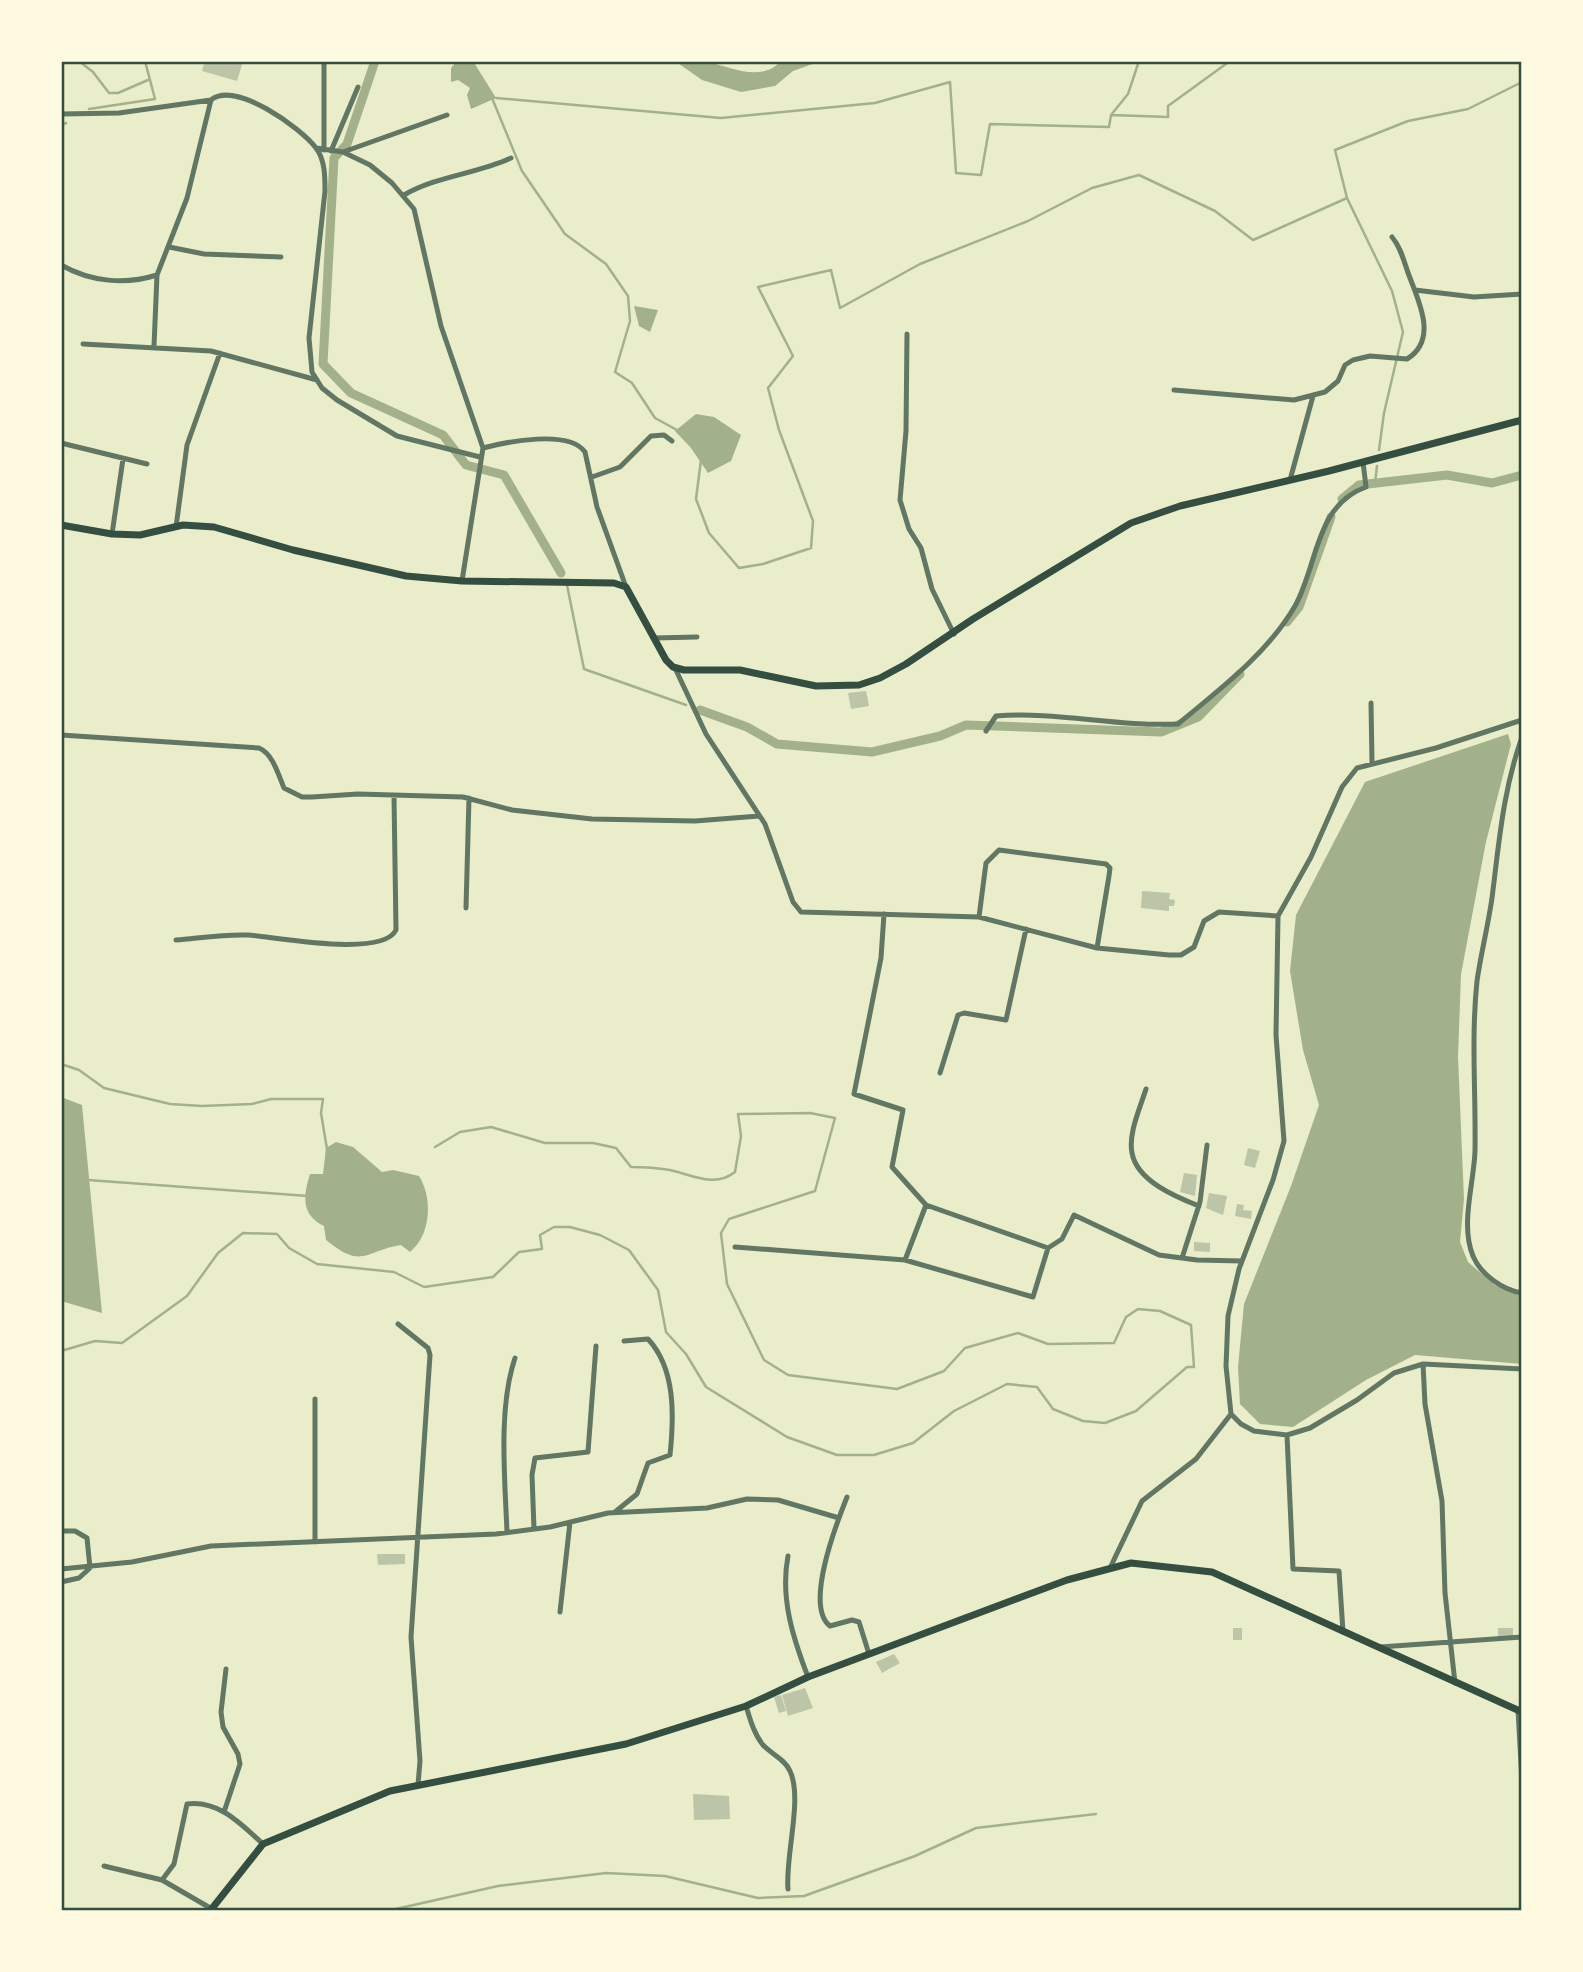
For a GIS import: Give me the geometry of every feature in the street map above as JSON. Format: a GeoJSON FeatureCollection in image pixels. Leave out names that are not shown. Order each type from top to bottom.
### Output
{"type":"FeatureCollection","features":[{"type":"Feature","properties":{"kind":"main road"},"geometry":{"type":"LineString","coordinates":[[61,525],[112,534],[140,535],[198,524],[293,550],[406,576],[463,581],[595,581],[626,587],[666,660],[675,668],[740,670],[816,686],[859,685],[880,678],[954,634],[1131,523],[1180,506],[1363,462],[1522,419]]}},
{"type":"Feature","properties":{"kind":"main road"},"geometry":{"type":"LineString","coordinates":[[211,1910],[263,1844],[390,1791],[626,1744],[746,1706],[808,1676],[1067,1580],[1131,1563],[1212,1572],[1520,1711]]}},
{"type":"Feature","properties":{"kind":"street"},"geometry":{"type":"LineString","coordinates":[[324,61],[330,151]]}},
{"type":"Feature","properties":{"kind":"street"},"geometry":{"type":"LineString","coordinates":[[330,151],[358,87]]}},
{"type":"Feature","properties":{"kind":"street"},"geometry":{"type":"LineString","coordinates":[[61,114],[119,113],[232,95],[276,114],[316,148],[342,152],[370,165],[404,195],[418,222],[441,326],[483,448],[463,581]]}},
{"type":"Feature","properties":{"kind":"street"},"geometry":{"type":"LineString","coordinates":[[154,346],[157,275],[187,198],[211,100]]}},
{"type":"Feature","properties":{"kind":"street"},"geometry":{"type":"LineString","coordinates":[[342,152],[447,115]]}},
{"type":"Feature","properties":{"kind":"street"},"geometry":{"type":"LineString","coordinates":[[316,148],[324,170],[325,191],[309,338],[309,357],[317,380],[337,400],[397,436],[480,457]]}},
{"type":"Feature","properties":{"kind":"street"},"geometry":{"type":"LineString","coordinates":[[404,195],[423,186],[511,158]]}},
{"type":"Feature","properties":{"kind":"street"},"geometry":{"type":"LineString","coordinates":[[1174,390],[1294,400],[1313,396],[1338,381],[1345,365],[1353,359],[1370,356],[1407,359],[1420,343],[1425,319],[1401,248],[1392,237]]}},
{"type":"Feature","properties":{"kind":"street"},"geometry":{"type":"LineString","coordinates":[[169,247],[204,254],[281,257]]}},
{"type":"Feature","properties":{"kind":"street"},"geometry":{"type":"LineString","coordinates":[[61,265],[89,278],[106,280],[136,282],[157,275]]}},
{"type":"Feature","properties":{"kind":"street"},"geometry":{"type":"LineString","coordinates":[[1415,290],[1474,298],[1522,294]]}},
{"type":"Feature","properties":{"kind":"street"},"geometry":{"type":"LineString","coordinates":[[907,334],[906,430],[900,500],[909,529],[921,548],[932,589],[954,634]]}},
{"type":"Feature","properties":{"kind":"street"},"geometry":{"type":"LineString","coordinates":[[83,344],[154,346],[220,353],[317,380]]}},
{"type":"Feature","properties":{"kind":"street"},"geometry":{"type":"LineString","coordinates":[[176,527],[187,445],[220,353]]}},
{"type":"Feature","properties":{"kind":"street"},"geometry":{"type":"LineString","coordinates":[[1290,480],[1313,396]]}},
{"type":"Feature","properties":{"kind":"street"},"geometry":{"type":"LineString","coordinates":[[592,477],[620,467],[651,436],[664,435],[672,441]]}},
{"type":"Feature","properties":{"kind":"street"},"geometry":{"type":"LineString","coordinates":[[483,448],[516,440],[568,442],[585,452],[597,507],[626,587]]}},
{"type":"Feature","properties":{"kind":"street"},"geometry":{"type":"LineString","coordinates":[[61,443],[147,464]]}},
{"type":"Feature","properties":{"kind":"street"},"geometry":{"type":"LineString","coordinates":[[112,534],[123,459]]}},
{"type":"Feature","properties":{"kind":"street"},"geometry":{"type":"LineString","coordinates":[[986,731],[996,716],[1017,714],[1120,724],[1178,724],[1271,639],[1296,605],[1333,510],[1348,493],[1366,486],[1363,462]]}},
{"type":"Feature","properties":{"kind":"street"},"geometry":{"type":"LineString","coordinates":[[654,638],[697,637]]}},
{"type":"Feature","properties":{"kind":"street"},"geometry":{"type":"LineString","coordinates":[[675,668],[706,734],[759,816],[797,909],[814,914],[979,917],[1097,948],[1181,955],[1195,947],[1204,921],[1219,912],[1278,916]]}},
{"type":"Feature","properties":{"kind":"street"},"geometry":{"type":"LineString","coordinates":[[1371,703],[1373,763]]}},
{"type":"Feature","properties":{"kind":"street"},"geometry":{"type":"LineString","coordinates":[[1522,720],[1436,748],[1357,768],[1349,775],[1311,858],[1278,916],[1276,1035],[1284,1141],[1273,1180],[1242,1261],[1228,1316],[1226,1366],[1231,1414],[1254,1431],[1287,1435],[1310,1428],[1357,1400],[1394,1373],[1423,1364],[1522,1369]]}},
{"type":"Feature","properties":{"kind":"street"},"geometry":{"type":"LineString","coordinates":[[61,734],[259,748],[266,751],[284,788],[302,797],[469,798],[512,810],[592,820],[695,821],[759,816]]}},
{"type":"Feature","properties":{"kind":"street"},"geometry":{"type":"LineString","coordinates":[[1522,737],[1498,833],[1492,897],[1477,982],[1473,1079],[1475,1152],[1468,1230],[1470,1246],[1477,1264],[1503,1287],[1522,1293]]}},
{"type":"Feature","properties":{"kind":"street"},"geometry":{"type":"LineString","coordinates":[[176,940],[246,935],[334,945],[384,941],[393,936],[396,930],[394,796]]}},
{"type":"Feature","properties":{"kind":"street"},"geometry":{"type":"LineString","coordinates":[[466,908],[469,798]]}},
{"type":"Feature","properties":{"kind":"street"},"geometry":{"type":"LineString","coordinates":[[979,917],[986,863],[999,850],[1106,864],[1110,868],[1097,948]]}},
{"type":"Feature","properties":{"kind":"street"},"geometry":{"type":"LineString","coordinates":[[884,915],[881,958],[853,1094],[904,1110],[892,1167],[926,1205],[1048,1248]]}},
{"type":"Feature","properties":{"kind":"street"},"geometry":{"type":"LineString","coordinates":[[940,1073],[955,1020],[960,1013],[1006,1020],[1026,929]]}},
{"type":"Feature","properties":{"kind":"street"},"geometry":{"type":"LineString","coordinates":[[1146,1089],[1132,1138],[1132,1156],[1152,1181],[1177,1198],[1199,1206]]}},
{"type":"Feature","properties":{"kind":"street"},"geometry":{"type":"LineString","coordinates":[[1182,1258],[1199,1206],[1207,1145]]}},
{"type":"Feature","properties":{"kind":"street"},"geometry":{"type":"LineString","coordinates":[[905,1259],[926,1205]]}},
{"type":"Feature","properties":{"kind":"street"},"geometry":{"type":"LineString","coordinates":[[735,1247],[847,1258],[859,1255],[905,1259],[1033,1297],[1048,1248],[1062,1239],[1074,1215],[1143,1249],[1182,1258],[1242,1261]]}},
{"type":"Feature","properties":{"kind":"street"},"geometry":{"type":"LineString","coordinates":[[398,1324],[428,1348],[430,1355],[411,1637],[421,1761],[418,1785]]}},
{"type":"Feature","properties":{"kind":"street"},"geometry":{"type":"LineString","coordinates":[[615,1513],[637,1494],[648,1462],[670,1455],[675,1410],[659,1351],[648,1339],[624,1341]]}},
{"type":"Feature","properties":{"kind":"street"},"geometry":{"type":"LineString","coordinates":[[534,1529],[532,1475],[535,1458],[588,1452],[596,1346]]}},
{"type":"Feature","properties":{"kind":"street"},"geometry":{"type":"LineString","coordinates":[[507,1532],[506,1423],[510,1375],[515,1359]]}},
{"type":"Feature","properties":{"kind":"street"},"geometry":{"type":"LineString","coordinates":[[1423,1364],[1425,1404],[1442,1501],[1455,1683]]}},
{"type":"Feature","properties":{"kind":"street"},"geometry":{"type":"LineString","coordinates":[[315,1399],[315,1542]]}},
{"type":"Feature","properties":{"kind":"street"},"geometry":{"type":"LineString","coordinates":[[1110,1568],[1142,1502],[1196,1459],[1231,1414]]}},
{"type":"Feature","properties":{"kind":"street"},"geometry":{"type":"LineString","coordinates":[[1287,1435],[1293,1569],[1339,1571],[1343,1632]]}},
{"type":"Feature","properties":{"kind":"street"},"geometry":{"type":"LineString","coordinates":[[847,1497],[825,1560],[824,1618],[830,1626],[852,1620],[859,1622],[869,1654]]}},
{"type":"Feature","properties":{"kind":"street"},"geometry":{"type":"LineString","coordinates":[[61,1569],[90,1568],[150,1559],[191,1548],[416,1539],[507,1532],[615,1513],[707,1508],[747,1499],[778,1500],[839,1518]]}},
{"type":"Feature","properties":{"kind":"street"},"geometry":{"type":"LineString","coordinates":[[560,1612],[570,1522]]}},
{"type":"Feature","properties":{"kind":"street"},"geometry":{"type":"LineString","coordinates":[[61,1531],[75,1531],[87,1538],[90,1568]]}},
{"type":"Feature","properties":{"kind":"street"},"geometry":{"type":"LineString","coordinates":[[788,1556],[786,1598],[796,1642],[808,1676]]}},
{"type":"Feature","properties":{"kind":"street"},"geometry":{"type":"LineString","coordinates":[[61,1582],[79,1578],[90,1568]]}},
{"type":"Feature","properties":{"kind":"street"},"geometry":{"type":"LineString","coordinates":[[1377,1647],[1522,1637]]}},
{"type":"Feature","properties":{"kind":"street"},"geometry":{"type":"LineString","coordinates":[[224,1812],[240,1769],[238,1754],[223,1727],[221,1712],[226,1669]]}},
{"type":"Feature","properties":{"kind":"street"},"geometry":{"type":"LineString","coordinates":[[746,1706],[762,1744],[783,1762],[792,1774],[793,1831],[788,1889]]}},
{"type":"Feature","properties":{"kind":"street"},"geometry":{"type":"LineString","coordinates":[[1520,1711],[1522,1781]]}},
{"type":"Feature","properties":{"kind":"street"},"geometry":{"type":"LineString","coordinates":[[162,1880],[174,1864],[187,1804],[204,1804],[224,1812],[263,1844]]}},
{"type":"Feature","properties":{"kind":"street"},"geometry":{"type":"LineString","coordinates":[[104,1866],[162,1880],[211,1910]]}},
{"type":"Feature","properties":{"kind":"shaded area"},"geometry":{"type":"Polygon","coordinates":[[[457,61],[473,61],[496,98],[471,109],[467,95],[470,88],[458,80],[451,82],[451,68],[457,61]]]}},
{"type":"Feature","properties":{"kind":"shaded area"},"geometry":{"type":"Polygon","coordinates":[[[675,61],[704,61],[755,72],[773,68],[781,61],[821,61],[793,71],[775,86],[741,92],[702,80],[675,61]]]}},
{"type":"Feature","properties":{"kind":"shaded area"},"geometry":{"type":"Polygon","coordinates":[[[634,306],[658,310],[650,332],[639,326],[634,306]]]}},
{"type":"Feature","properties":{"kind":"shaded area"},"geometry":{"type":"Polygon","coordinates":[[[696,414],[714,417],[741,435],[731,461],[708,473],[675,431],[696,414]]]}},
{"type":"Feature","properties":{"kind":"shaded area"},"geometry":{"type":"Polygon","coordinates":[[[1508,734],[1511,744],[1486,842],[1461,974],[1458,1057],[1464,1199],[1460,1242],[1468,1262],[1495,1285],[1522,1296],[1522,1364],[1415,1355],[1366,1380],[1293,1427],[1260,1424],[1240,1404],[1238,1367],[1244,1304],[1291,1186],[1319,1105],[1303,1050],[1290,971],[1296,915],[1365,782],[1508,734]]]}},
{"type":"Feature","properties":{"kind":"shaded area"},"geometry":{"type":"Polygon","coordinates":[[[61,1097],[82,1105],[102,1313],[61,1301],[61,1097]]]}},
{"type":"Feature","properties":{"kind":"shaded area"},"geometry":{"type":"Polygon","coordinates":[[[336,1142],[353,1147],[382,1172],[393,1170],[419,1176],[426,1195],[428,1216],[422,1236],[410,1252],[401,1245],[356,1256],[338,1249],[326,1240],[324,1226],[311,1216],[305,1197],[310,1174],[323,1174],[326,1148],[336,1142]]]}},
{"type":"Feature","properties":{"kind":"building"},"geometry":{"type":"Polygon","coordinates":[[[205,61],[243,61],[237,81],[202,71],[205,61]]]}},
{"type":"Feature","properties":{"kind":"building"},"geometry":{"type":"Polygon","coordinates":[[[866,691],[869,706],[851,709],[848,693],[866,691]]]}},
{"type":"Feature","properties":{"kind":"building"},"geometry":{"type":"Polygon","coordinates":[[[1142,891],[1170,893],[1169,899],[1175,900],[1174,906],[1169,906],[1169,911],[1141,908],[1142,891]]]}},
{"type":"Feature","properties":{"kind":"building"},"geometry":{"type":"Polygon","coordinates":[[[1248,1148],[1260,1151],[1255,1168],[1244,1165],[1248,1148]]]}},
{"type":"Feature","properties":{"kind":"building"},"geometry":{"type":"Polygon","coordinates":[[[1184,1173],[1197,1175],[1195,1196],[1180,1192],[1184,1173]]]}},
{"type":"Feature","properties":{"kind":"building"},"geometry":{"type":"Polygon","coordinates":[[[1209,1193],[1227,1196],[1223,1215],[1206,1208],[1209,1193]]]}},
{"type":"Feature","properties":{"kind":"building"},"geometry":{"type":"Polygon","coordinates":[[[1237,1204],[1244,1205],[1243,1210],[1252,1211],[1251,1219],[1235,1216],[1237,1204]]]}},
{"type":"Feature","properties":{"kind":"building"},"geometry":{"type":"Polygon","coordinates":[[[1194,1242],[1210,1243],[1210,1252],[1194,1251],[1194,1242]]]}},
{"type":"Feature","properties":{"kind":"building"},"geometry":{"type":"Polygon","coordinates":[[[377,1554],[405,1554],[405,1564],[378,1565],[377,1554]]]}},
{"type":"Feature","properties":{"kind":"building"},"geometry":{"type":"Polygon","coordinates":[[[1233,1628],[1242,1628],[1242,1640],[1233,1640],[1233,1628]]]}},
{"type":"Feature","properties":{"kind":"building"},"geometry":{"type":"Polygon","coordinates":[[[1498,1628],[1513,1628],[1513,1637],[1498,1637],[1498,1628]]]}},
{"type":"Feature","properties":{"kind":"building"},"geometry":{"type":"Polygon","coordinates":[[[894,1654],[900,1663],[882,1673],[876,1662],[894,1654]]]}},
{"type":"Feature","properties":{"kind":"building"},"geometry":{"type":"Polygon","coordinates":[[[805,1688],[813,1708],[788,1716],[782,1695],[805,1688]]]}},
{"type":"Feature","properties":{"kind":"building"},"geometry":{"type":"Polygon","coordinates":[[[781,1695],[786,1711],[779,1713],[774,1697],[781,1695]]]}},
{"type":"Feature","properties":{"kind":"building"},"geometry":{"type":"Polygon","coordinates":[[[693,1794],[729,1796],[730,1819],[694,1820],[693,1794]]]}},
{"type":"Feature","properties":{"kind":"waterway"},"geometry":{"type":"LineString","coordinates":[[79,61],[93,72],[109,93],[118,93],[148,80]]}},
{"type":"Feature","properties":{"kind":"waterway"},"geometry":{"type":"LineString","coordinates":[[89,109],[155,99],[145,61]]}},
{"type":"Feature","properties":{"kind":"waterway"},"geometry":{"type":"LineString","coordinates":[[375,61],[347,144],[334,158],[323,364],[351,393],[443,435],[466,465],[504,475],[561,573]]}},
{"type":"Feature","properties":{"kind":"waterway"},"geometry":{"type":"LineString","coordinates":[[1111,115],[1128,94],[1139,61]]}},
{"type":"Feature","properties":{"kind":"waterway"},"geometry":{"type":"LineString","coordinates":[[496,98],[721,118],[875,103],[950,82],[956,173],[981,175],[990,124],[1109,127],[1111,115],[1168,117],[1168,106],[1230,61]]}},
{"type":"Feature","properties":{"kind":"waterway"},"geometry":{"type":"LineString","coordinates":[[1379,450],[1384,413],[1403,332],[1392,291],[1347,198],[1335,150],[1408,121],[1468,109],[1522,82]]}},
{"type":"Feature","properties":{"kind":"waterway"},"geometry":{"type":"LineString","coordinates":[[492,98],[522,171],[565,234],[606,264],[628,296],[630,321],[615,372],[632,383],[655,418],[677,430]]}},
{"type":"Feature","properties":{"kind":"waterway"},"geometry":{"type":"LineString","coordinates":[[61,125],[66,123]]}},
{"type":"Feature","properties":{"kind":"waterway"},"geometry":{"type":"LineString","coordinates":[[701,460],[696,499],[709,533],[739,568],[763,564],[811,548],[813,521],[779,430],[768,388],[793,356],[758,287],[831,270],[840,308],[920,264],[1028,221],[1092,188],[1139,175],[1215,211],[1253,240],[1347,198]]}},
{"type":"Feature","properties":{"kind":"waterway"},"geometry":{"type":"LineString","coordinates":[[1375,483],[1377,466]]}},
{"type":"Feature","properties":{"kind":"waterway"},"geometry":{"type":"LineString","coordinates":[[1342,499],[1359,485],[1447,475],[1492,483],[1522,475]]}},
{"type":"Feature","properties":{"kind":"waterway"},"geometry":{"type":"LineString","coordinates":[[1287,622],[1299,607],[1331,517]]}},
{"type":"Feature","properties":{"kind":"waterway"},"geometry":{"type":"LineString","coordinates":[[567,585],[584,669],[686,705]]}},
{"type":"Feature","properties":{"kind":"waterway"},"geometry":{"type":"LineString","coordinates":[[700,710],[747,727],[777,744],[872,752],[940,736],[966,725],[1161,732],[1198,717],[1240,674]]}},
{"type":"Feature","properties":{"kind":"waterway"},"geometry":{"type":"LineString","coordinates":[[61,1064],[79,1070],[104,1088],[170,1104],[202,1106],[252,1104],[271,1099],[323,1099],[321,1113],[327,1149]]}},
{"type":"Feature","properties":{"kind":"waterway"},"geometry":{"type":"LineString","coordinates":[[61,1351],[95,1341],[122,1343],[187,1296],[218,1253],[243,1233],[277,1234],[289,1248],[317,1264],[394,1272],[424,1287],[493,1277],[519,1252],[542,1249],[540,1235],[554,1227],[570,1227],[600,1235],[629,1250],[658,1290],[666,1332],[686,1354],[706,1387],[787,1437],[837,1455],[874,1455],[913,1443],[954,1411],[1007,1384],[1037,1387],[1053,1409],[1083,1421],[1105,1423],[1136,1411],[1187,1367],[1194,1367],[1191,1325],[1160,1311],[1138,1309],[1126,1317],[1114,1343],[1048,1344],[1018,1333],[965,1348],[944,1371],[897,1389],[788,1375],[764,1360],[727,1284],[721,1233],[729,1219],[815,1191],[835,1118],[810,1113],[738,1114],[741,1136],[735,1172],[727,1177],[711,1180],[665,1169],[631,1167],[616,1148],[593,1143],[545,1143],[491,1127],[460,1132],[435,1147]]}},
{"type":"Feature","properties":{"kind":"waterway"},"geometry":{"type":"LineString","coordinates":[[88,1180],[308,1196]]}},
{"type":"Feature","properties":{"kind":"waterway"},"geometry":{"type":"LineString","coordinates":[[387,1911],[498,1886],[606,1873],[665,1876],[758,1898],[804,1896],[915,1856],[976,1828],[1096,1814]]}}]}
